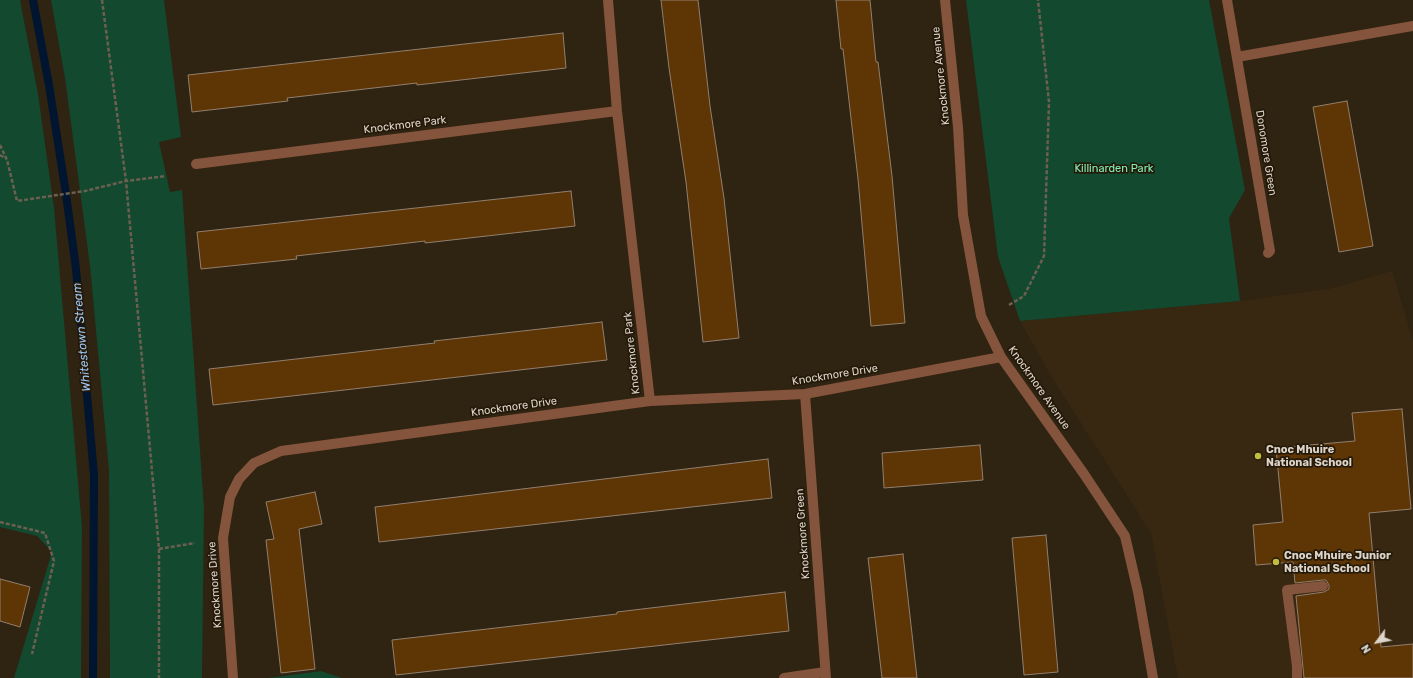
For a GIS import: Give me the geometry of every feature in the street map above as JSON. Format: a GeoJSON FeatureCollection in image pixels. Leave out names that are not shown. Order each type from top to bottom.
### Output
{"type":"FeatureCollection","features":[{"type":"Feature","properties":{"kind":"street","name":"Knockmore Park"},"geometry":{"type":"LineString","coordinates":[[608,0],[617,111],[650,401]]}},
{"type":"Feature","properties":{"kind":"street","name":"Knockmore Avenue"},"geometry":{"type":"LineString","coordinates":[[945,0],[958,127],[963,215],[981,316],[1001,357],[1084,474],[1125,536],[1138,592],[1153,678]]}},
{"type":"Feature","properties":{"kind":"street","name":"Donomore Green"},"geometry":{"type":"LineString","coordinates":[[1227,0],[1270,251],[1268,253]]}},
{"type":"Feature","properties":{"kind":"street"},"geometry":{"type":"LineString","coordinates":[[1237,57],[1413,26]]}},
{"type":"Feature","properties":{"kind":"street","name":"Knockmore Park"},"geometry":{"type":"LineString","coordinates":[[196,164],[617,111]]}},
{"type":"Feature","properties":{"kind":"street","name":"Knockmore Drive"},"geometry":{"type":"LineString","coordinates":[[233,678],[223,538],[230,497],[239,479],[254,463],[282,451],[650,401],[804,394],[1001,357]]}},
{"type":"Feature","properties":{"kind":"street","name":"Knockmore Green"},"geometry":{"type":"LineString","coordinates":[[784,678],[825,675],[804,394]]}},
{"type":"Feature","properties":{"kind":"street"},"geometry":{"type":"LineString","coordinates":[[1297,678],[1287,590],[1323,586]]}},
{"type":"Feature","properties":{"kind":"path"},"geometry":{"type":"LineString","coordinates":[[102,0],[126,181],[159,549],[159,678]]}},
{"type":"Feature","properties":{"kind":"path"},"geometry":{"type":"LineString","coordinates":[[1009,305],[1024,296],[1044,256],[1050,102],[1038,0]]}},
{"type":"Feature","properties":{"kind":"path"},"geometry":{"type":"LineString","coordinates":[[0,145],[7,160],[17,201],[85,191],[126,181],[166,176]]}},
{"type":"Feature","properties":{"kind":"path"},"geometry":{"type":"LineString","coordinates":[[0,155],[7,160]]}},
{"type":"Feature","properties":{"kind":"path"},"geometry":{"type":"LineString","coordinates":[[0,522],[45,533],[54,561],[32,654]]}},
{"type":"Feature","properties":{"kind":"path"},"geometry":{"type":"LineString","coordinates":[[159,549],[195,543]]}},
{"type":"Feature","properties":{"kind":"shaded area","name":"Cnoc Mhuire National School"},"geometry":{"type":"Polygon","coordinates":[[[1392,271],[1413,341],[1413,678],[1178,678],[1151,533],[1053,379],[1020,321],[1240,301],[1329,289],[1392,271]]]}},
{"type":"Feature","properties":{"kind":"green space"},"geometry":{"type":"Polygon","coordinates":[[[0,0],[20,0],[38,94],[54,208],[82,527],[81,678],[14,678],[52,552],[37,536],[0,527],[0,0]]]}},
{"type":"Feature","properties":{"kind":"green space"},"geometry":{"type":"Polygon","coordinates":[[[51,0],[164,0],[181,137],[159,142],[170,192],[182,190],[204,508],[202,678],[110,678],[109,470],[90,266],[65,78],[51,0]]]}},
{"type":"Feature","properties":{"kind":"green space","name":"Killinarden Park"},"geometry":{"type":"Polygon","coordinates":[[[966,0],[1209,0],[1245,190],[1229,218],[1240,301],[1020,321],[998,257],[966,0]]]}},
{"type":"Feature","properties":{"kind":"green space"},"geometry":{"type":"Polygon","coordinates":[[[321,671],[342,678],[269,678],[321,671]]]}},
{"type":"Feature","properties":{"kind":"building"},"geometry":{"type":"Polygon","coordinates":[[[661,0],[698,0],[710,106],[724,198],[739,338],[703,342],[686,182],[669,68],[661,0]]]}},
{"type":"Feature","properties":{"kind":"building"},"geometry":{"type":"Polygon","coordinates":[[[836,0],[870,0],[876,62],[878,62],[892,176],[905,323],[871,326],[858,179],[836,0]]]}},
{"type":"Feature","properties":{"kind":"building"},"geometry":{"type":"Polygon","coordinates":[[[563,33],[566,68],[287,98],[288,101],[192,112],[188,75],[563,33]]]}},
{"type":"Feature","properties":{"kind":"building"},"geometry":{"type":"Polygon","coordinates":[[[1347,101],[1373,246],[1339,252],[1313,107],[1347,101]]]}},
{"type":"Feature","properties":{"kind":"building"},"geometry":{"type":"Polygon","coordinates":[[[571,191],[575,226],[425,243],[425,241],[296,256],[297,259],[201,269],[197,232],[571,191]]]}},
{"type":"Feature","properties":{"kind":"building"},"geometry":{"type":"Polygon","coordinates":[[[602,322],[607,360],[213,405],[209,369],[602,322]]]}},
{"type":"Feature","properties":{"kind":"building","name":"Cnoc Mhuire Junior National School"},"geometry":{"type":"Polygon","coordinates":[[[1402,409],[1411,509],[1369,513],[1381,647],[1413,644],[1413,678],[1304,678],[1296,596],[1324,592],[1329,589],[1329,585],[1326,580],[1295,583],[1293,562],[1256,565],[1253,525],[1283,522],[1276,448],[1355,441],[1352,413],[1402,409]]]}},
{"type":"Feature","properties":{"kind":"building"},"geometry":{"type":"Polygon","coordinates":[[[980,445],[983,480],[884,488],[882,453],[980,445]]]}},
{"type":"Feature","properties":{"kind":"building"},"geometry":{"type":"Polygon","coordinates":[[[768,459],[772,498],[379,542],[375,507],[768,459]]]}},
{"type":"Feature","properties":{"kind":"building"},"geometry":{"type":"Polygon","coordinates":[[[315,492],[322,524],[299,529],[315,669],[281,673],[266,540],[274,539],[266,502],[315,492]]]}},
{"type":"Feature","properties":{"kind":"building"},"geometry":{"type":"Polygon","coordinates":[[[1046,535],[1058,672],[1024,675],[1012,538],[1046,535]]]}},
{"type":"Feature","properties":{"kind":"building"},"geometry":{"type":"Polygon","coordinates":[[[903,554],[917,678],[882,678],[868,558],[903,554]]]}},
{"type":"Feature","properties":{"kind":"building"},"geometry":{"type":"Polygon","coordinates":[[[0,579],[30,587],[20,627],[0,621],[0,579]]]}},
{"type":"Feature","properties":{"kind":"building"},"geometry":{"type":"Polygon","coordinates":[[[785,592],[789,631],[396,675],[392,640],[617,614],[617,612],[785,592]]]}},
{"type":"Feature","properties":{"kind":"waterway","name":"Whitestown Stream"},"geometry":{"type":"LineString","coordinates":[[33,0],[49,85],[76,269],[94,475],[93,678]]}},
{"type":"Feature","properties":{"kind":"place","name":"Cnoc Mhuire National School"},"geometry":{"type":"Point","coordinates":[1258,456]}},
{"type":"Feature","properties":{"kind":"place","name":"Cnoc Mhuire Junior National School"},"geometry":{"type":"Point","coordinates":[1276,562]}}]}
